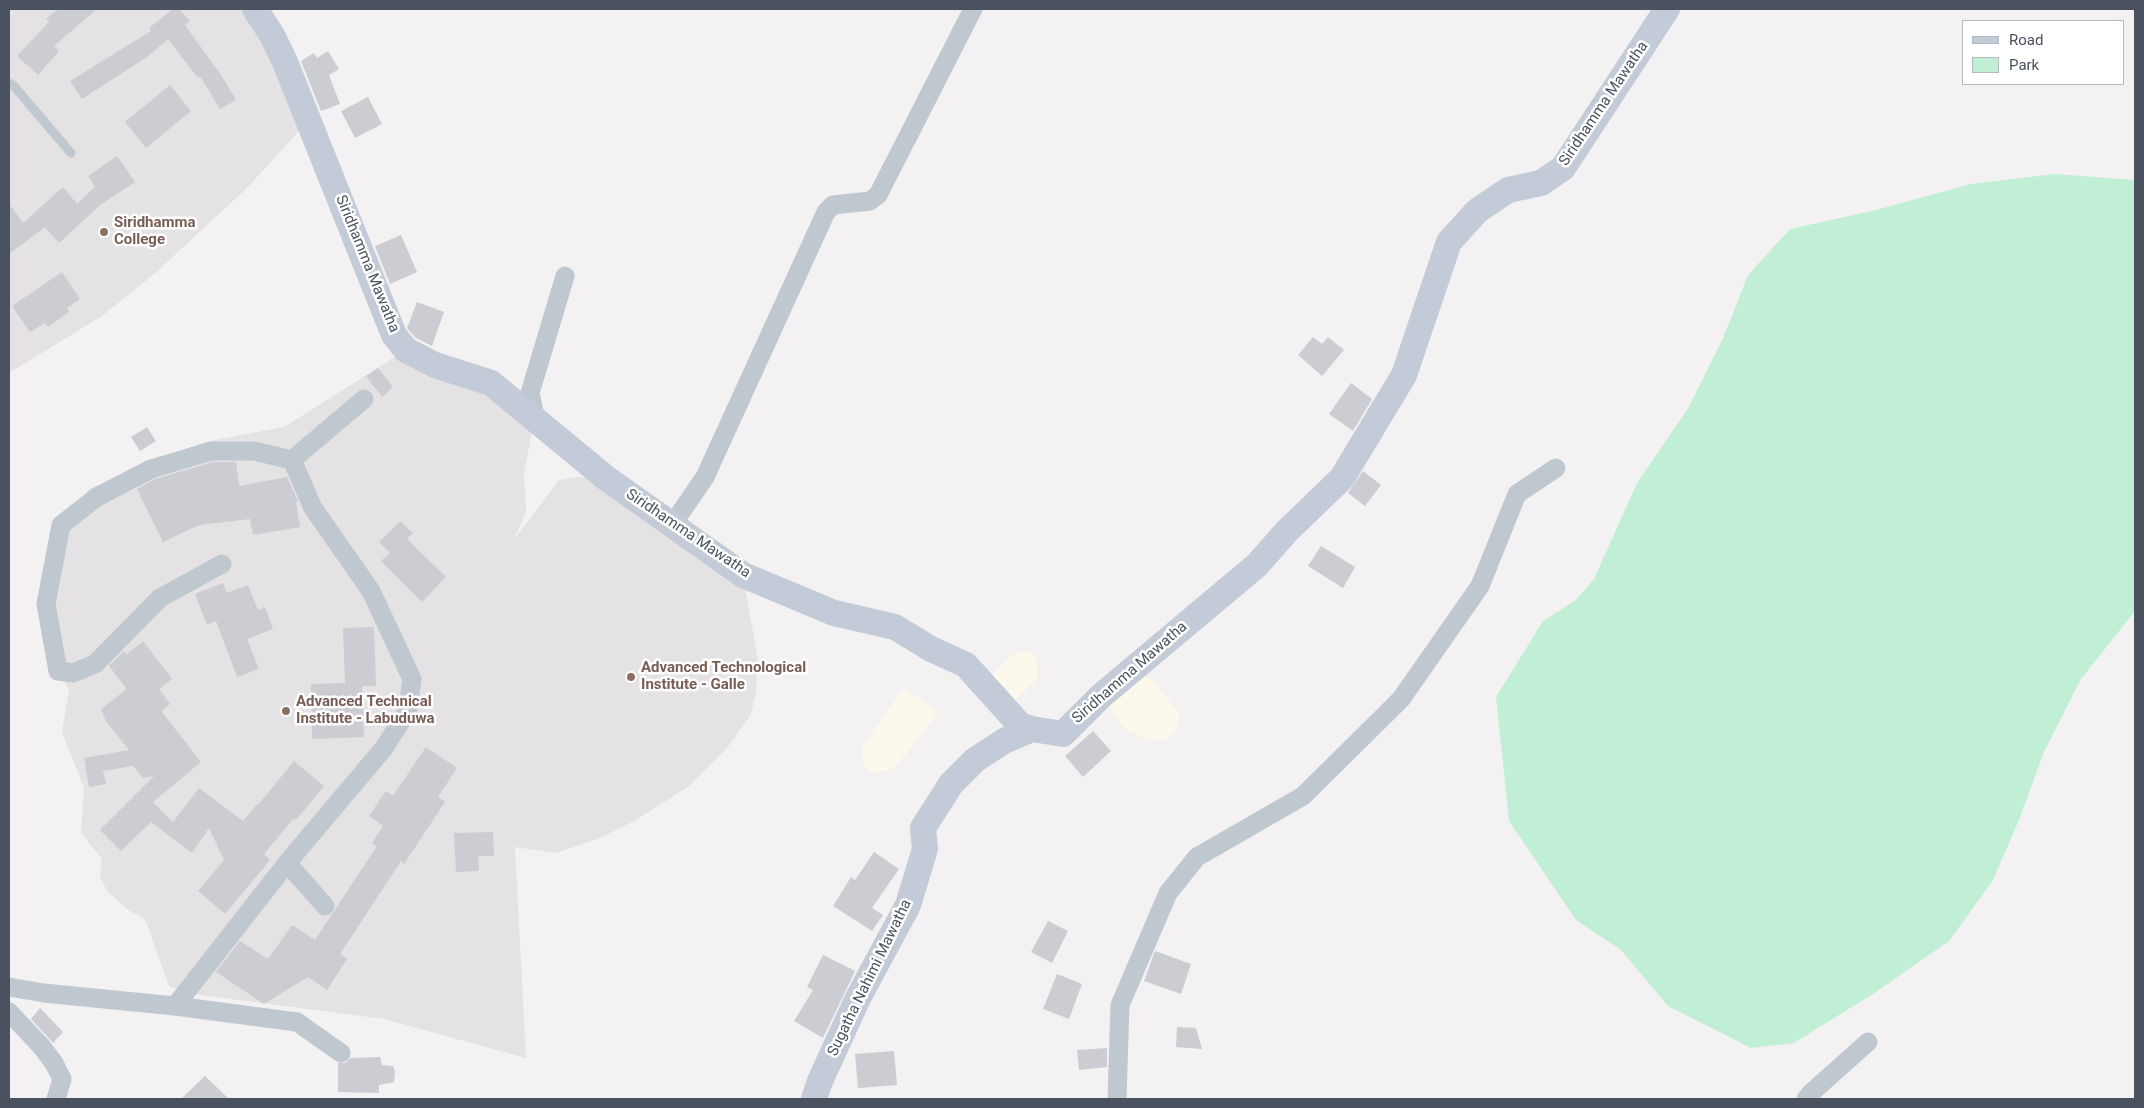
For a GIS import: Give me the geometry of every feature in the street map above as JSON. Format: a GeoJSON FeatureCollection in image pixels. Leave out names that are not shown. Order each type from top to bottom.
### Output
{"type":"FeatureCollection","features":[{"type":"Feature","properties":{"kind":"street","name":"Siridhamma Mawatha"},"geometry":{"type":"LineString","coordinates":[[255,9],[272,35],[285,62],[394,334],[406,350],[434,365],[491,383],[535,417],[606,478],[743,575],[834,613],[895,627],[931,649],[966,665],[1020,724],[1032,729],[1063,734],[1101,696],[1257,565],[1287,532],[1342,478],[1404,375],[1449,242],[1477,211],[1508,190],[1541,183],[1563,168],[1667,9]]}},
{"type":"Feature","properties":{"kind":"street"},"geometry":{"type":"LineString","coordinates":[[672,525],[705,476],[826,212],[832,205],[870,201],[878,195],[973,9]]}},
{"type":"Feature","properties":{"kind":"street"},"geometry":{"type":"LineString","coordinates":[[535,417],[530,393],[565,276]]}},
{"type":"Feature","properties":{"kind":"street"},"geometry":{"type":"LineString","coordinates":[[292,460],[364,399]]}},
{"type":"Feature","properties":{"kind":"street"},"geometry":{"type":"LineString","coordinates":[[222,564],[160,598],[95,664],[73,673],[58,671],[46,604],[61,525],[97,497],[151,469],[211,451],[254,451],[292,460]]}},
{"type":"Feature","properties":{"kind":"street"},"geometry":{"type":"LineString","coordinates":[[175,1006],[288,863],[384,748],[408,710],[412,679],[371,591],[313,508],[292,460]]}},
{"type":"Feature","properties":{"kind":"street"},"geometry":{"type":"LineString","coordinates":[[1117,1099],[1120,1005],[1168,893],[1197,858],[1303,796],[1401,699],[1480,586],[1517,494],[1556,468]]}},
{"type":"Feature","properties":{"kind":"street","name":"Sugatha Nahimi Mawatha"},"geometry":{"type":"LineString","coordinates":[[814,1099],[820,1081],[858,998],[908,905],[925,849],[923,828],[951,784],[975,760],[1004,741],[1032,729]]}},
{"type":"Feature","properties":{"kind":"street"},"geometry":{"type":"LineString","coordinates":[[288,863],[325,906]]}},
{"type":"Feature","properties":{"kind":"street"},"geometry":{"type":"LineString","coordinates":[[9,987],[44,993],[175,1006],[297,1022],[341,1053]]}},
{"type":"Feature","properties":{"kind":"street"},"geometry":{"type":"LineString","coordinates":[[9,1012],[54,1063],[62,1079],[56,1099]]}},
{"type":"Feature","properties":{"kind":"street"},"geometry":{"type":"LineString","coordinates":[[1806,1099],[1868,1042]]}},
{"type":"Feature","properties":{"kind":"lane"},"geometry":{"type":"LineString","coordinates":[[9,84],[13,85],[71,153]]}},
{"type":"Feature","properties":{"kind":"shaded area","name":"Siridhamma College"},"geometry":{"type":"Polygon","coordinates":[[[9,9],[255,9],[309,120],[246,189],[153,275],[102,316],[9,373],[9,9]]]}},
{"type":"Feature","properties":{"kind":"shaded area","name":"Advanced Technical Institute - Labuduwa"},"geometry":{"type":"Polygon","coordinates":[[[406,350],[535,417],[524,473],[526,512],[513,541],[559,480],[577,477],[606,478],[743,575],[758,660],[756,694],[750,716],[727,748],[689,786],[636,820],[600,838],[556,853],[515,847],[526,1058],[384,1019],[185,993],[169,986],[145,919],[128,910],[107,891],[100,876],[102,859],[81,833],[84,788],[62,732],[69,690],[57,667],[46,604],[61,525],[89,489],[205,442],[284,427],[406,350]]]}},
{"type":"Feature","properties":{"kind":"shaded area"},"geometry":{"type":"Polygon","coordinates":[[[1028,650],[1037,659],[1037,679],[1007,708],[984,684],[1011,656],[1028,650]]]}},
{"type":"Feature","properties":{"kind":"shaded area"},"geometry":{"type":"Polygon","coordinates":[[[1136,667],[1155,684],[1179,713],[1177,730],[1165,739],[1151,740],[1127,731],[1101,696],[1136,667]]]}},
{"type":"Feature","properties":{"kind":"shaded area"},"geometry":{"type":"Polygon","coordinates":[[[904,688],[939,712],[892,769],[872,773],[863,764],[863,745],[904,688]]]}},
{"type":"Feature","properties":{"kind":"green space"},"geometry":{"type":"Polygon","coordinates":[[[2055,174],[2135,180],[2135,611],[2081,679],[2044,752],[2019,820],[1993,880],[1949,941],[1876,992],[1794,1043],[1751,1048],[1668,1006],[1621,950],[1576,920],[1509,821],[1496,697],[1543,621],[1576,600],[1594,579],[1637,483],[1689,407],[1723,338],[1748,275],[1790,229],[1876,210],[1971,184],[2055,174]]]}},
{"type":"Feature","properties":{"kind":"building"},"geometry":{"type":"Polygon","coordinates":[[[58,9],[97,9],[54,46],[59,51],[38,75],[17,56],[49,22],[46,19],[58,9]]]}},
{"type":"Feature","properties":{"kind":"building"},"geometry":{"type":"Polygon","coordinates":[[[173,9],[179,9],[190,21],[185,25],[221,75],[236,100],[220,109],[200,76],[198,78],[168,39],[147,57],[82,99],[70,81],[151,31],[149,28],[173,9]]]}},
{"type":"Feature","properties":{"kind":"building"},"geometry":{"type":"Polygon","coordinates":[[[328,51],[339,69],[329,75],[340,104],[321,111],[301,61],[314,53],[317,58],[328,51]]]}},
{"type":"Feature","properties":{"kind":"building"},"geometry":{"type":"Polygon","coordinates":[[[170,85],[191,111],[146,148],[125,122],[170,85]]]}},
{"type":"Feature","properties":{"kind":"building"},"geometry":{"type":"Polygon","coordinates":[[[368,97],[382,124],[355,138],[341,111],[368,97]]]}},
{"type":"Feature","properties":{"kind":"building"},"geometry":{"type":"Polygon","coordinates":[[[117,156],[135,182],[100,205],[59,243],[45,227],[9,254],[9,204],[23,223],[63,187],[77,204],[95,187],[88,176],[117,156]]]}},
{"type":"Feature","properties":{"kind":"building"},"geometry":{"type":"Polygon","coordinates":[[[401,235],[417,272],[390,284],[375,246],[401,235]]]}},
{"type":"Feature","properties":{"kind":"building"},"geometry":{"type":"Polygon","coordinates":[[[62,272],[80,299],[67,308],[69,312],[48,327],[45,323],[30,332],[12,306],[62,272]]]}},
{"type":"Feature","properties":{"kind":"building"},"geometry":{"type":"Polygon","coordinates":[[[417,302],[444,312],[432,346],[416,338],[407,328],[417,302]]]}},
{"type":"Feature","properties":{"kind":"building"},"geometry":{"type":"Polygon","coordinates":[[[1313,337],[1322,344],[1328,337],[1344,350],[1322,376],[1298,355],[1313,337]]]}},
{"type":"Feature","properties":{"kind":"building"},"geometry":{"type":"Polygon","coordinates":[[[378,368],[393,387],[382,397],[366,376],[378,368]]]}},
{"type":"Feature","properties":{"kind":"building"},"geometry":{"type":"Polygon","coordinates":[[[1351,383],[1372,399],[1353,431],[1329,414],[1351,383]]]}},
{"type":"Feature","properties":{"kind":"building"},"geometry":{"type":"Polygon","coordinates":[[[147,427],[156,441],[140,451],[131,437],[147,427]]]}},
{"type":"Feature","properties":{"kind":"building"},"geometry":{"type":"Polygon","coordinates":[[[213,462],[236,462],[239,486],[287,477],[298,501],[296,502],[300,527],[253,535],[250,519],[199,525],[163,542],[137,489],[155,479],[213,462]]]}},
{"type":"Feature","properties":{"kind":"building"},"geometry":{"type":"Polygon","coordinates":[[[1363,471],[1381,485],[1365,506],[1348,493],[1363,471]]]}},
{"type":"Feature","properties":{"kind":"building"},"geometry":{"type":"Polygon","coordinates":[[[400,521],[413,533],[407,539],[446,577],[422,602],[381,561],[390,553],[379,542],[400,521]]]}},
{"type":"Feature","properties":{"kind":"building"},"geometry":{"type":"Polygon","coordinates":[[[1321,546],[1355,567],[1343,588],[1308,566],[1321,546]]]}},
{"type":"Feature","properties":{"kind":"building"},"geometry":{"type":"Polygon","coordinates":[[[223,583],[227,593],[248,585],[258,610],[265,607],[273,629],[247,639],[259,669],[237,677],[216,621],[207,625],[195,594],[223,583]]]}},
{"type":"Feature","properties":{"kind":"building"},"geometry":{"type":"Polygon","coordinates":[[[374,627],[376,686],[362,686],[364,737],[312,739],[311,684],[345,683],[343,628],[374,627]]]}},
{"type":"Feature","properties":{"kind":"building"},"geometry":{"type":"Polygon","coordinates":[[[143,641],[172,679],[159,689],[170,704],[161,711],[201,762],[153,802],[173,822],[199,788],[243,821],[294,761],[324,786],[264,854],[270,860],[225,914],[198,891],[224,860],[209,828],[192,853],[151,822],[121,851],[100,830],[154,776],[143,778],[133,766],[103,771],[106,784],[89,787],[84,758],[129,750],[106,721],[101,709],[127,689],[109,666],[124,651],[127,654],[143,641]]]}},
{"type":"Feature","properties":{"kind":"building"},"geometry":{"type":"Polygon","coordinates":[[[1093,731],[1111,751],[1083,777],[1065,756],[1093,731]]]}},
{"type":"Feature","properties":{"kind":"building"},"geometry":{"type":"Polygon","coordinates":[[[426,747],[457,768],[438,797],[445,802],[404,864],[401,861],[340,954],[347,959],[327,990],[308,977],[264,1004],[216,972],[240,941],[268,959],[292,925],[315,940],[377,846],[372,843],[383,826],[369,816],[386,791],[393,796],[426,747]]]}},
{"type":"Feature","properties":{"kind":"building"},"geometry":{"type":"Polygon","coordinates":[[[493,832],[494,856],[478,856],[479,871],[456,872],[454,833],[493,832]]]}},
{"type":"Feature","properties":{"kind":"building"},"geometry":{"type":"Polygon","coordinates":[[[874,852],[899,869],[872,908],[883,915],[872,931],[833,906],[851,877],[855,880],[874,852]]]}},
{"type":"Feature","properties":{"kind":"building"},"geometry":{"type":"Polygon","coordinates":[[[1048,921],[1068,931],[1052,963],[1031,952],[1048,921]]]}},
{"type":"Feature","properties":{"kind":"building"},"geometry":{"type":"Polygon","coordinates":[[[1155,951],[1191,964],[1181,994],[1144,981],[1155,951]]]}},
{"type":"Feature","properties":{"kind":"building"},"geometry":{"type":"Polygon","coordinates":[[[823,955],[855,971],[823,1038],[794,1021],[813,990],[807,987],[823,955]]]}},
{"type":"Feature","properties":{"kind":"building"},"geometry":{"type":"Polygon","coordinates":[[[1057,974],[1082,984],[1069,1019],[1043,1009],[1057,974]]]}},
{"type":"Feature","properties":{"kind":"building"},"geometry":{"type":"Polygon","coordinates":[[[40,1008],[63,1032],[53,1043],[31,1019],[40,1008]]]}},
{"type":"Feature","properties":{"kind":"building"},"geometry":{"type":"Polygon","coordinates":[[[1177,1027],[1196,1028],[1202,1049],[1176,1047],[1177,1027]]]}},
{"type":"Feature","properties":{"kind":"building"},"geometry":{"type":"Polygon","coordinates":[[[1107,1048],[1107,1067],[1079,1070],[1077,1050],[1107,1048]]]}},
{"type":"Feature","properties":{"kind":"building"},"geometry":{"type":"Polygon","coordinates":[[[894,1051],[897,1085],[858,1088],[855,1054],[894,1051]]]}},
{"type":"Feature","properties":{"kind":"building"},"geometry":{"type":"Polygon","coordinates":[[[380,1057],[382,1065],[393,1066],[395,1072],[394,1082],[379,1085],[379,1093],[338,1092],[338,1063],[345,1063],[351,1058],[380,1057]]]}},
{"type":"Feature","properties":{"kind":"building"},"geometry":{"type":"Polygon","coordinates":[[[205,1076],[229,1099],[181,1099],[205,1076]]]}},
{"type":"Feature","properties":{"kind":"place","name":"Siridhamma College"},"geometry":{"type":"Point","coordinates":[104,232]}},
{"type":"Feature","properties":{"kind":"place","name":"Advanced Technological Institute - Galle"},"geometry":{"type":"Point","coordinates":[631,677]}},
{"type":"Feature","properties":{"kind":"place","name":"Advanced Technical Institute - Labuduwa"},"geometry":{"type":"Point","coordinates":[286,711]}}]}
